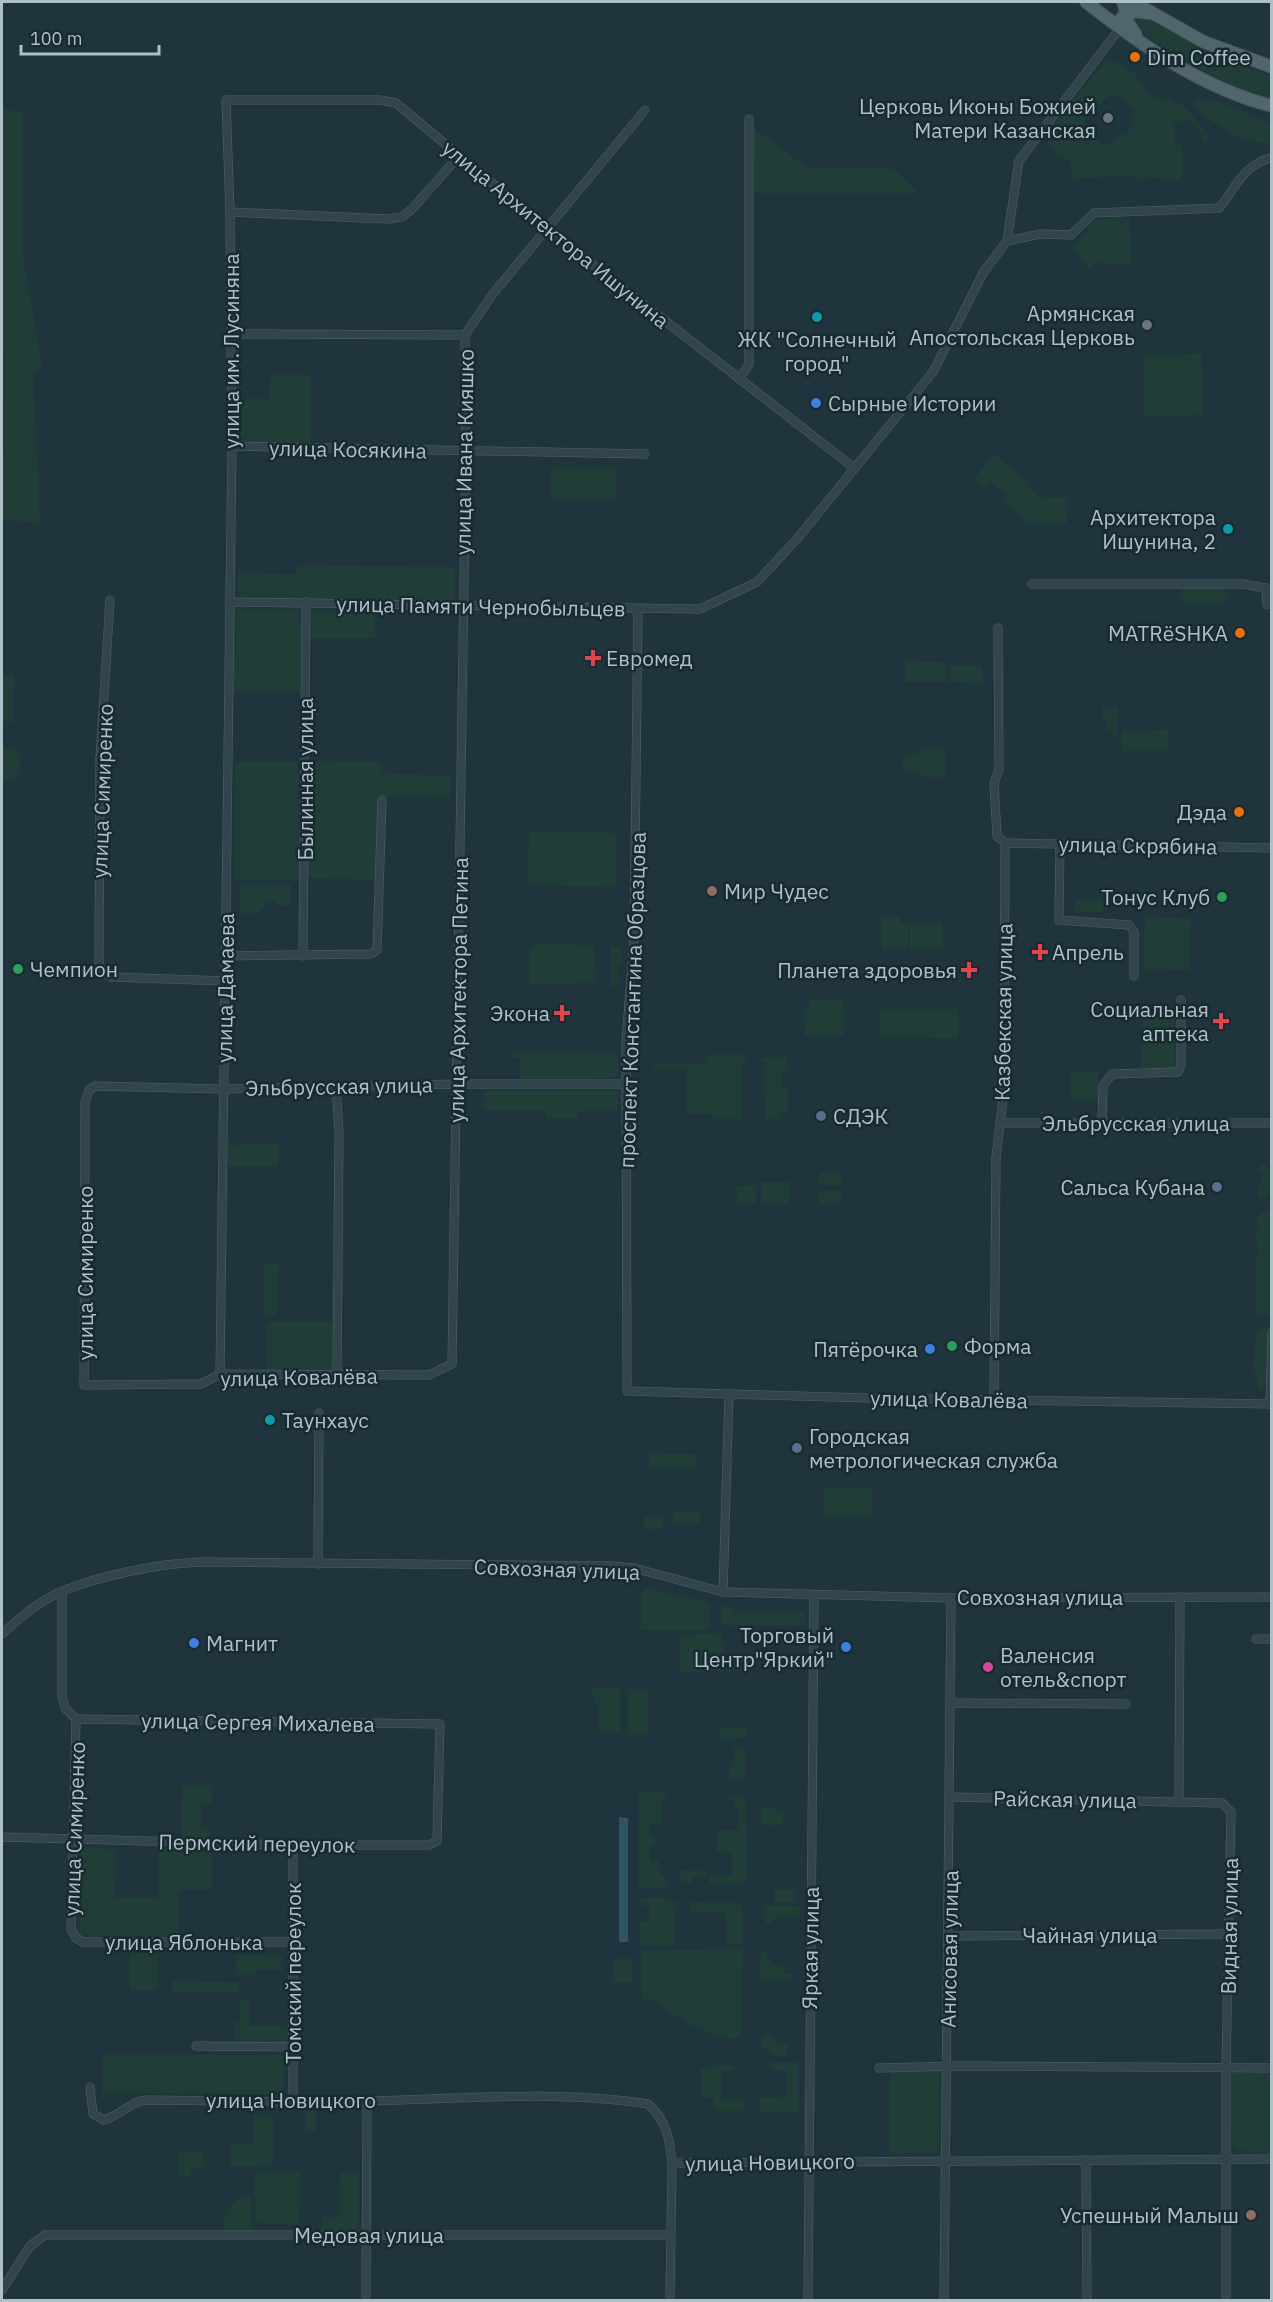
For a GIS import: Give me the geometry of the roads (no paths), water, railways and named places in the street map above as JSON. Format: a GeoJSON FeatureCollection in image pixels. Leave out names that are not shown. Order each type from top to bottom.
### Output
{"type":"FeatureCollection","features":[{"type":"Feature","properties":{"kind":"main road"},"geometry":{"type":"LineString","coordinates":[[1086,2],[1105,17],[1129,26],[1144,44],[1190,74],[1248,100],[1272,106]]}},
{"type":"Feature","properties":{"kind":"main road"},"geometry":{"type":"LineString","coordinates":[[1105,17],[1122,18],[1126,12],[1123,2]]}},
{"type":"Feature","properties":{"kind":"main road"},"geometry":{"type":"LineString","coordinates":[[1133,2],[1204,42],[1272,67]]}},
{"type":"Feature","properties":{"kind":"main road"},"geometry":{"type":"LineString","coordinates":[[1123,23],[1133,11],[1153,14]]}},
{"type":"Feature","properties":{"kind":"street"},"geometry":{"type":"LineString","coordinates":[[1123,23],[1019,161],[1007,241],[1040,234],[1071,234],[1094,213],[1219,208],[1242,172],[1258,161],[1272,157]]}},
{"type":"Feature","properties":{"kind":"street","name":"улица Архитектора Ишунина"},"geometry":{"type":"LineString","coordinates":[[226,100],[380,100],[396,103],[547,230],[853,467]]}},
{"type":"Feature","properties":{"kind":"street","name":"улица им. Лусиняна"},"geometry":{"type":"LineString","coordinates":[[226,100],[231,334],[229,602]]}},
{"type":"Feature","properties":{"kind":"street","name":"улица Ивана Кияшко"},"geometry":{"type":"LineString","coordinates":[[462,606],[466,451],[465,335],[492,295],[645,110]]}},
{"type":"Feature","properties":{"kind":"street"},"geometry":{"type":"LineString","coordinates":[[739,379],[749,364],[749,118]]}},
{"type":"Feature","properties":{"kind":"street"},"geometry":{"type":"LineString","coordinates":[[230,212],[388,219],[402,217],[459,156]]}},
{"type":"Feature","properties":{"kind":"street","name":"улица Памяти Чернобыльцев"},"geometry":{"type":"LineString","coordinates":[[229,602],[700,609],[729,596],[757,582],[766,573],[933,372],[983,273],[1007,241]]}},
{"type":"Feature","properties":{"kind":"street"},"geometry":{"type":"LineString","coordinates":[[231,334],[465,335]]}},
{"type":"Feature","properties":{"kind":"street","name":"улица Косякина"},"geometry":{"type":"LineString","coordinates":[[231,446],[645,454]]}},
{"type":"Feature","properties":{"kind":"street"},"geometry":{"type":"LineString","coordinates":[[1032,584],[1242,584],[1269,589],[1267,605]]}},
{"type":"Feature","properties":{"kind":"street","name":"улица Симиренко"},"geometry":{"type":"LineString","coordinates":[[110,600],[100,759],[99,963],[103,973],[111,977],[226,981]]}},
{"type":"Feature","properties":{"kind":"street","name":"улица Дамаева"},"geometry":{"type":"LineString","coordinates":[[220,1374],[229,602]]}},
{"type":"Feature","properties":{"kind":"street","name":"Былинная улица"},"geometry":{"type":"LineString","coordinates":[[303,956],[306,602]]}},
{"type":"Feature","properties":{"kind":"street","name":"улица Архитектора Петина"},"geometry":{"type":"LineString","coordinates":[[443,1368],[452,1364],[458,1083],[462,606]]}},
{"type":"Feature","properties":{"kind":"street","name":"проспект Константина Образцова"},"geometry":{"type":"LineString","coordinates":[[627,1391],[626,1041],[634,940],[638,609]]}},
{"type":"Feature","properties":{"kind":"street","name":"Казбекская улица"},"geometry":{"type":"LineString","coordinates":[[994,1400],[996,1157],[1004,1091],[1005,843],[997,836],[994,783],[999,770],[998,628]]}},
{"type":"Feature","properties":{"kind":"street"},"geometry":{"type":"LineString","coordinates":[[226,956],[371,954],[377,950],[382,800]]}},
{"type":"Feature","properties":{"kind":"street","name":"улица Скрябина"},"geometry":{"type":"LineString","coordinates":[[1005,843],[1272,848]]}},
{"type":"Feature","properties":{"kind":"street"},"geometry":{"type":"LineString","coordinates":[[1060,843],[1059,920],[1130,925],[1134,932],[1134,975]]}},
{"type":"Feature","properties":{"kind":"street"},"geometry":{"type":"LineString","coordinates":[[1102,1123],[1103,1086],[1112,1074],[1178,1072],[1181,1065],[1181,1000]]}},
{"type":"Feature","properties":{"kind":"street","name":"Эльбрусская улица"},"geometry":{"type":"LineString","coordinates":[[89,1090],[104,1085],[223,1089],[336,1088],[458,1083],[626,1084]]}},
{"type":"Feature","properties":{"kind":"street"},"geometry":{"type":"LineString","coordinates":[[336,1088],[339,1132],[338,1375]]}},
{"type":"Feature","properties":{"kind":"street","name":"улица Симиренко"},"geometry":{"type":"LineString","coordinates":[[84,1385],[85,1103],[89,1090]]}},
{"type":"Feature","properties":{"kind":"street","name":"Эльбрусская улица"},"geometry":{"type":"LineString","coordinates":[[1000,1123],[1272,1123]]}},
{"type":"Feature","properties":{"kind":"street"},"geometry":{"type":"LineString","coordinates":[[1271,1404],[1272,1332]]}},
{"type":"Feature","properties":{"kind":"street","name":"улица Ковалёва"},"geometry":{"type":"LineString","coordinates":[[84,1385],[201,1384],[220,1374],[429,1375],[443,1368]]}},
{"type":"Feature","properties":{"kind":"street","name":"улица Ковалёва"},"geometry":{"type":"LineString","coordinates":[[627,1391],[1271,1404]]}},
{"type":"Feature","properties":{"kind":"street"},"geometry":{"type":"LineString","coordinates":[[723,1592],[729,1394]]}},
{"type":"Feature","properties":{"kind":"street"},"geometry":{"type":"LineString","coordinates":[[318,1564],[319,1413]]}},
{"type":"Feature","properties":{"kind":"street","name":"Совхозная улица"},"geometry":{"type":"LineString","coordinates":[[2,1634],[38,1605],[62,1591],[126,1573],[180,1563],[623,1567],[723,1592],[814,1595],[951,1598],[1272,1597]]}},
{"type":"Feature","properties":{"kind":"street"},"geometry":{"type":"LineString","coordinates":[[62,1591],[62,1696],[65,1708],[76,1719]]}},
{"type":"Feature","properties":{"kind":"street","name":"Яркая улица"},"geometry":{"type":"LineString","coordinates":[[808,2301],[807,2161],[814,1595]]}},
{"type":"Feature","properties":{"kind":"street"},"geometry":{"type":"LineString","coordinates":[[1179,1800],[1180,1597]]}},
{"type":"Feature","properties":{"kind":"street","name":"Анисовая улица"},"geometry":{"type":"LineString","coordinates":[[944,2301],[944,2161],[950,1936],[951,1598]]}},
{"type":"Feature","properties":{"kind":"street"},"geometry":{"type":"LineString","coordinates":[[1256,1639],[1272,1640]]}},
{"type":"Feature","properties":{"kind":"street"},"geometry":{"type":"LineString","coordinates":[[952,1703],[1126,1704]]}},
{"type":"Feature","properties":{"kind":"street","name":"улица Симиренко"},"geometry":{"type":"LineString","coordinates":[[76,1719],[75,1839],[71,1929],[76,1938]]}},
{"type":"Feature","properties":{"kind":"street","name":"улица Сергея Михалева"},"geometry":{"type":"LineString","coordinates":[[76,1719],[440,1725],[437,1841]]}},
{"type":"Feature","properties":{"kind":"street","name":"Райская улица"},"geometry":{"type":"LineString","coordinates":[[951,1797],[1179,1800]]}},
{"type":"Feature","properties":{"kind":"street","name":"Видная улица"},"geometry":{"type":"LineString","coordinates":[[1179,1800],[1222,1803],[1231,1812],[1226,2068],[1226,2301]]}},
{"type":"Feature","properties":{"kind":"street","name":"Пермский переулок"},"geometry":{"type":"LineString","coordinates":[[2,1837],[293,1845],[429,1845],[437,1841]]}},
{"type":"Feature","properties":{"kind":"street","name":"Томский переулок"},"geometry":{"type":"LineString","coordinates":[[293,1845],[293,2101]]}},
{"type":"Feature","properties":{"kind":"street","name":"Чайная улица"},"geometry":{"type":"LineString","coordinates":[[950,1936],[1230,1934]]}},
{"type":"Feature","properties":{"kind":"street","name":"улица Яблонька"},"geometry":{"type":"LineString","coordinates":[[76,1938],[83,1942],[292,1942]]}},
{"type":"Feature","properties":{"kind":"street"},"geometry":{"type":"LineString","coordinates":[[196,2046],[292,2047]]}},
{"type":"Feature","properties":{"kind":"street"},"geometry":{"type":"LineString","coordinates":[[879,2068],[946,2066],[1272,2068]]}},
{"type":"Feature","properties":{"kind":"street","name":"улица Новицкого"},"geometry":{"type":"LineString","coordinates":[[90,2087],[93,2114],[105,2120],[117,2116],[138,2100],[367,2102],[507,2096],[608,2098],[648,2104],[665,2124],[672,2163],[1272,2159]]}},
{"type":"Feature","properties":{"kind":"street"},"geometry":{"type":"LineString","coordinates":[[366,2301],[367,2102]]}},
{"type":"Feature","properties":{"kind":"street"},"geometry":{"type":"LineString","coordinates":[[1086,2160],[1087,2301]]}},
{"type":"Feature","properties":{"kind":"street"},"geometry":{"type":"LineString","coordinates":[[669,2301],[672,2163]]}},
{"type":"Feature","properties":{"kind":"street","name":"Медовая улица"},"geometry":{"type":"LineString","coordinates":[[2,2290],[30,2246],[45,2235],[670,2235]]}},
{"type":"Feature","properties":{"kind":"water"},"geometry":{"type":"Polygon","coordinates":[[[619,1817],[628,1818],[628,1942],[619,1942],[619,1817]]]}},
{"type":"Feature","properties":{"kind":"place","name":"Dim Coffee"},"geometry":{"type":"Point","coordinates":[1135,57]}},
{"type":"Feature","properties":{"kind":"place","name":"Церковь Иконы Божией Матери Казанская"},"geometry":{"type":"Point","coordinates":[1108,118]}},
{"type":"Feature","properties":{"kind":"place","name":"ЖК \"Солнечный город\""},"geometry":{"type":"Point","coordinates":[817,317]}},
{"type":"Feature","properties":{"kind":"place","name":"Армянская Апостольская Церковь"},"geometry":{"type":"Point","coordinates":[1147,325]}},
{"type":"Feature","properties":{"kind":"place","name":"Сырные Истории"},"geometry":{"type":"Point","coordinates":[816,403]}},
{"type":"Feature","properties":{"kind":"place","name":"Архитектора Ишунина, 2"},"geometry":{"type":"Point","coordinates":[1228,529]}},
{"type":"Feature","properties":{"kind":"place","name":"MATRёSHKA"},"geometry":{"type":"Point","coordinates":[1240,633]}},
{"type":"Feature","properties":{"kind":"place","name":"Евромед"},"geometry":{"type":"Point","coordinates":[593,658]}},
{"type":"Feature","properties":{"kind":"place","name":"Дэда"},"geometry":{"type":"Point","coordinates":[1239,812]}},
{"type":"Feature","properties":{"kind":"place","name":"Мир Чудес"},"geometry":{"type":"Point","coordinates":[712,891]}},
{"type":"Feature","properties":{"kind":"place","name":"Тонус Клуб"},"geometry":{"type":"Point","coordinates":[1222,897]}},
{"type":"Feature","properties":{"kind":"place","name":"Апрель"},"geometry":{"type":"Point","coordinates":[1040,952]}},
{"type":"Feature","properties":{"kind":"place","name":"Чемпион"},"geometry":{"type":"Point","coordinates":[18,969]}},
{"type":"Feature","properties":{"kind":"place","name":"Планета здоровья"},"geometry":{"type":"Point","coordinates":[969,970]}},
{"type":"Feature","properties":{"kind":"place","name":"Экона"},"geometry":{"type":"Point","coordinates":[562,1013]}},
{"type":"Feature","properties":{"kind":"place","name":"Социальная аптека"},"geometry":{"type":"Point","coordinates":[1221,1021]}},
{"type":"Feature","properties":{"kind":"place","name":"СДЭК"},"geometry":{"type":"Point","coordinates":[821,1116]}},
{"type":"Feature","properties":{"kind":"place","name":"Сальса Кубана"},"geometry":{"type":"Point","coordinates":[1217,1187]}},
{"type":"Feature","properties":{"kind":"place","name":"Форма"},"geometry":{"type":"Point","coordinates":[952,1346]}},
{"type":"Feature","properties":{"kind":"place","name":"Пятёрочка"},"geometry":{"type":"Point","coordinates":[930,1349]}},
{"type":"Feature","properties":{"kind":"place","name":"Таунхаус"},"geometry":{"type":"Point","coordinates":[270,1420]}},
{"type":"Feature","properties":{"kind":"place","name":"Городская метрологическая служба"},"geometry":{"type":"Point","coordinates":[797,1448]}},
{"type":"Feature","properties":{"kind":"place","name":"Магнит"},"geometry":{"type":"Point","coordinates":[194,1643]}},
{"type":"Feature","properties":{"kind":"place","name":"Торговый Центр\"Яркий\""},"geometry":{"type":"Point","coordinates":[846,1647]}},
{"type":"Feature","properties":{"kind":"place","name":"Валенсия отель&спорт"},"geometry":{"type":"Point","coordinates":[988,1667]}},
{"type":"Feature","properties":{"kind":"place","name":"Успешный Малыш"},"geometry":{"type":"Point","coordinates":[1251,2215]}}]}
